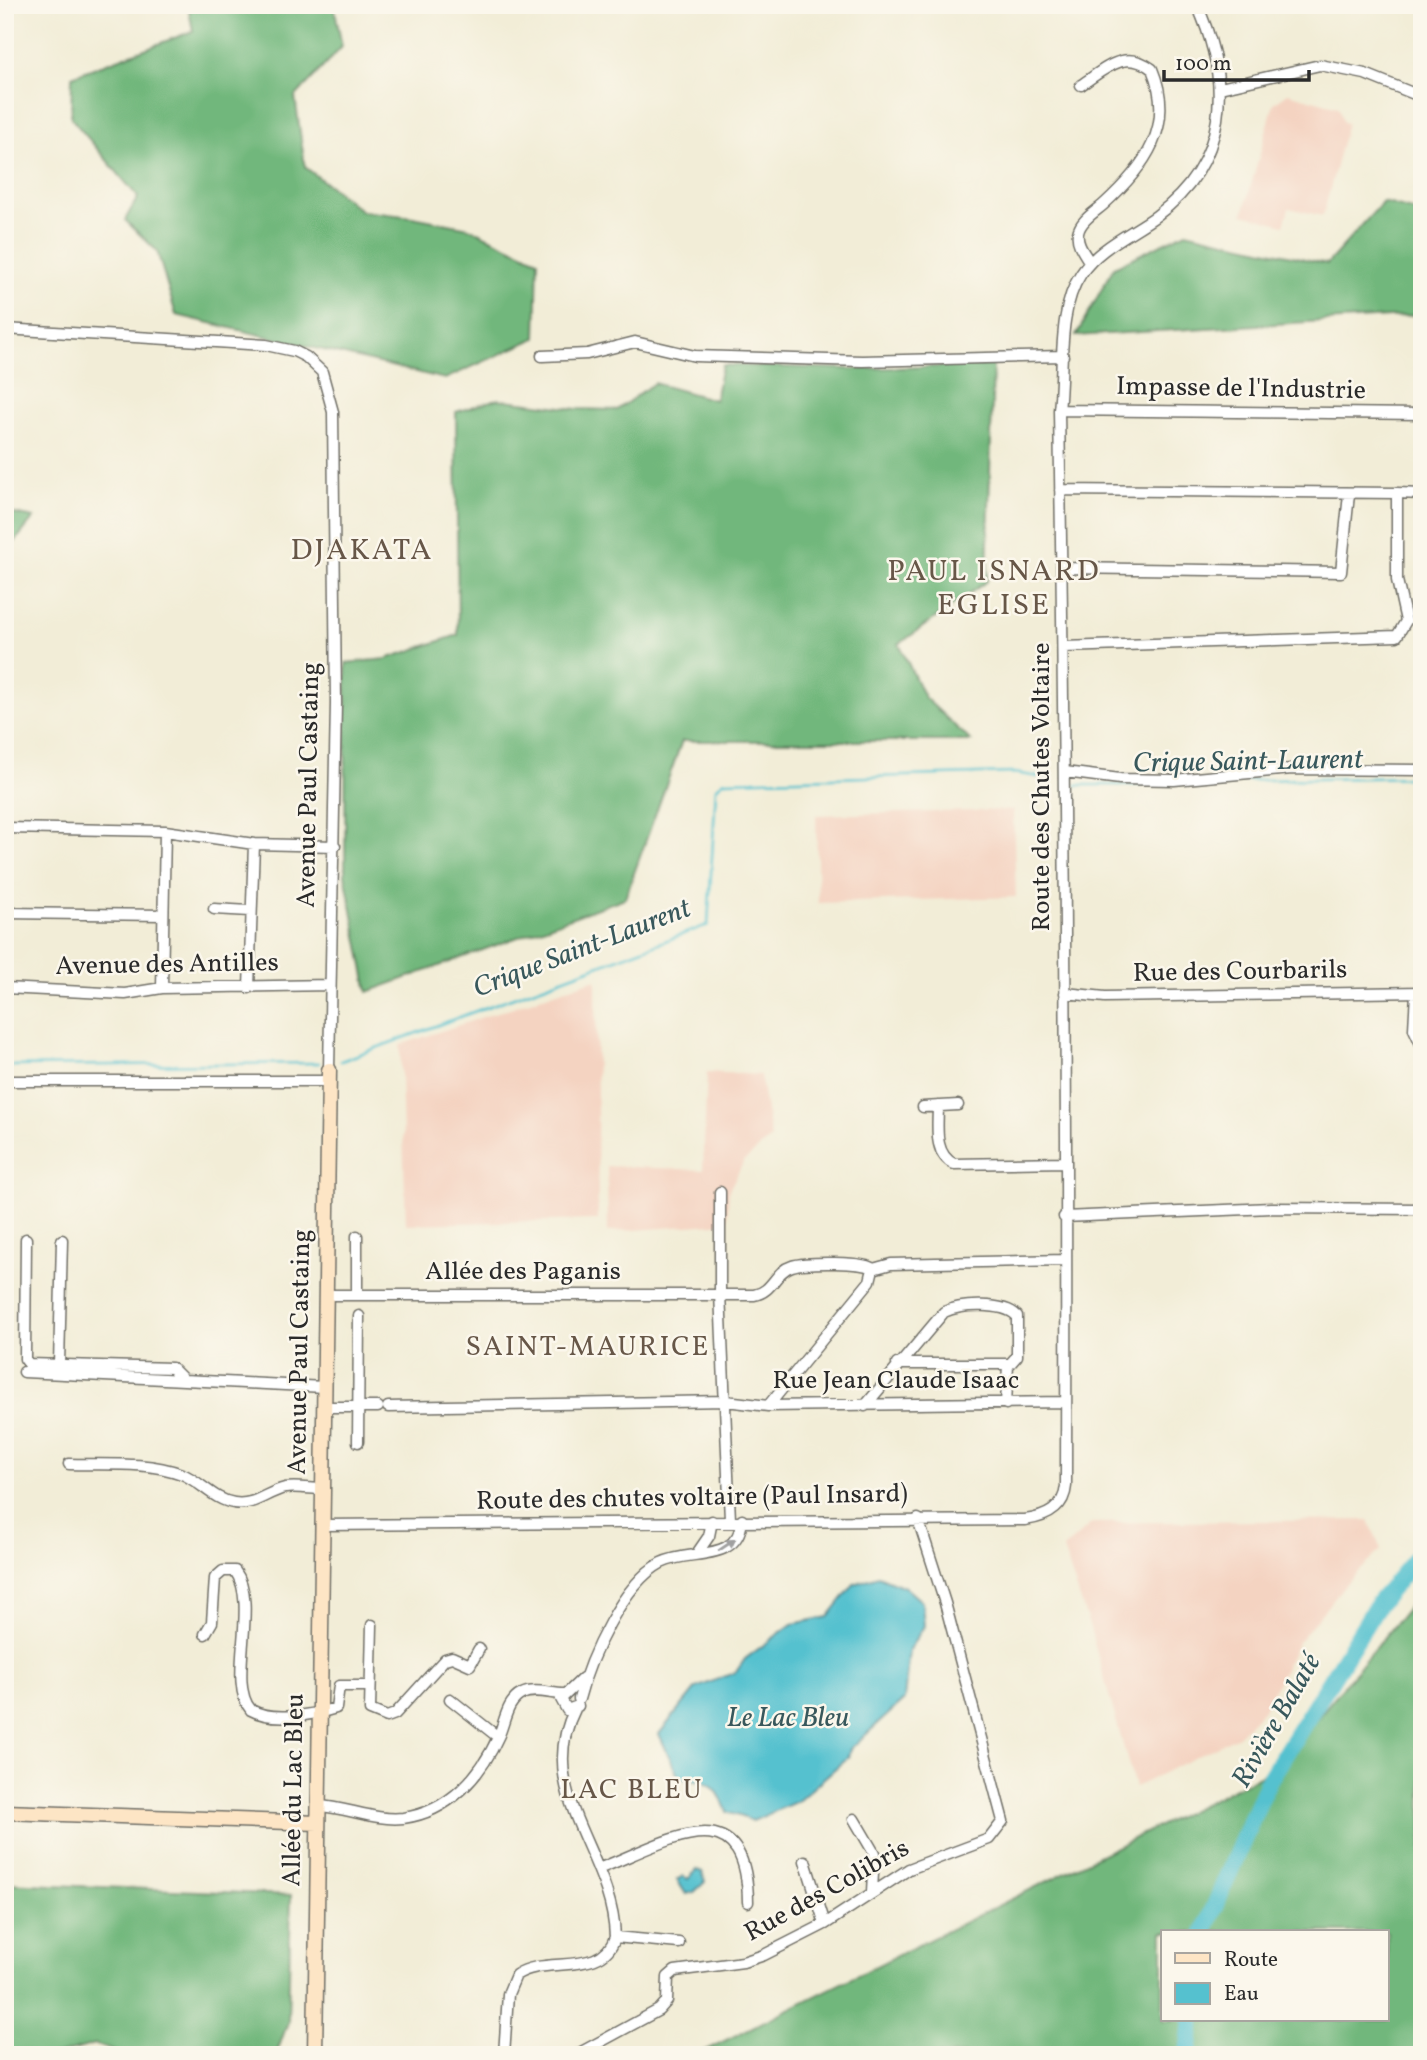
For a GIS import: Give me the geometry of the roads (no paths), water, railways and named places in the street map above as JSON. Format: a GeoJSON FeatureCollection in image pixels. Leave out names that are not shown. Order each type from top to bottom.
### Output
{"type":"FeatureCollection","features":[{"type":"Feature","properties":{"kind":"street","name":"Route des Chutes Voltaire"},"geometry":{"type":"LineString","coordinates":[[1058,1506],[1065,1495],[1066,1486],[1065,772],[1059,410],[1063,356],[1069,303],[1075,285],[1090,262],[1160,213],[1194,176],[1213,138],[1219,115],[1220,88],[1211,42],[1197,5]]}},
{"type":"Feature","properties":{"kind":"street"},"geometry":{"type":"LineString","coordinates":[[1081,85],[1123,58],[1135,59],[1153,69],[1163,106],[1156,141],[1115,192],[1083,223],[1078,233],[1080,247],[1090,262]]}},
{"type":"Feature","properties":{"kind":"street"},"geometry":{"type":"LineString","coordinates":[[1220,88],[1310,66],[1328,66],[1365,74],[1422,97]]}},
{"type":"Feature","properties":{"kind":"street","name":"Avenue Paul Castaing"},"geometry":{"type":"LineString","coordinates":[[5,329],[257,344],[294,351],[306,357],[322,372],[331,396],[334,432],[335,846],[330,985],[322,1525]]}},
{"type":"Feature","properties":{"kind":"street"},"geometry":{"type":"LineString","coordinates":[[542,356],[587,354],[635,342],[695,356],[862,361],[1063,356]]}},
{"type":"Feature","properties":{"kind":"street","name":"Impasse de l'Industrie"},"geometry":{"type":"LineString","coordinates":[[1059,410],[1422,414]]}},
{"type":"Feature","properties":{"kind":"street"},"geometry":{"type":"LineString","coordinates":[[1060,490],[1422,494]]}},
{"type":"Feature","properties":{"kind":"street"},"geometry":{"type":"LineString","coordinates":[[1064,648],[1397,636],[1406,621],[1397,580],[1396,493]]}},
{"type":"Feature","properties":{"kind":"street"},"geometry":{"type":"LineString","coordinates":[[1063,568],[1341,572],[1349,494]]}},
{"type":"Feature","properties":{"kind":"street"},"geometry":{"type":"LineString","coordinates":[[1065,772],[1120,779],[1174,780],[1292,769],[1422,770]]}},
{"type":"Feature","properties":{"kind":"street"},"geometry":{"type":"LineString","coordinates":[[5,828],[165,831],[254,844],[335,846]]}},
{"type":"Feature","properties":{"kind":"street"},"geometry":{"type":"LineString","coordinates":[[162,988],[165,831]]}},
{"type":"Feature","properties":{"kind":"street"},"geometry":{"type":"LineString","coordinates":[[249,988],[254,844]]}},
{"type":"Feature","properties":{"kind":"street"},"geometry":{"type":"LineString","coordinates":[[214,909],[250,911]]}},
{"type":"Feature","properties":{"kind":"street"},"geometry":{"type":"LineString","coordinates":[[5,912],[163,915]]}},
{"type":"Feature","properties":{"kind":"street","name":"Avenue des Antilles"},"geometry":{"type":"LineString","coordinates":[[5,988],[125,993],[162,988],[330,985]]}},
{"type":"Feature","properties":{"kind":"street","name":"Rue des Courbarils"},"geometry":{"type":"LineString","coordinates":[[1065,993],[1105,997],[1419,993],[1414,1029],[1422,1046]]}},
{"type":"Feature","properties":{"kind":"street"},"geometry":{"type":"LineString","coordinates":[[5,1081],[329,1075]]}},
{"type":"Feature","properties":{"kind":"street"},"geometry":{"type":"LineString","coordinates":[[923,1107],[958,1105]]}},
{"type":"Feature","properties":{"kind":"street"},"geometry":{"type":"LineString","coordinates":[[938,1106],[940,1147],[945,1158],[954,1164],[1066,1161]]}},
{"type":"Feature","properties":{"kind":"street"},"geometry":{"type":"LineString","coordinates":[[504,2055],[508,1994],[516,1975],[531,1968],[597,1958],[607,1952],[615,1937],[598,1869],[563,1780],[569,1701],[625,1599],[646,1574],[661,1563],[698,1552],[718,1552],[731,1546],[739,1536],[726,1401],[720,1293],[720,1192]]}},
{"type":"Feature","properties":{"kind":"street"},"geometry":{"type":"LineString","coordinates":[[1064,1217],[1270,1208],[1422,1209]]}},
{"type":"Feature","properties":{"kind":"street"},"geometry":{"type":"LineString","coordinates":[[357,1236],[357,1295]]}},
{"type":"Feature","properties":{"kind":"street"},"geometry":{"type":"LineString","coordinates":[[26,1239],[25,1359],[29,1364],[172,1368],[182,1378]]}},
{"type":"Feature","properties":{"kind":"street"},"geometry":{"type":"LineString","coordinates":[[60,1364],[62,1240]]}},
{"type":"Feature","properties":{"kind":"street","name":"Allée des Paganis"},"geometry":{"type":"LineString","coordinates":[[326,1295],[720,1293],[754,1296],[766,1292],[783,1271],[795,1265],[862,1263],[873,1269],[891,1264],[1066,1260]]}},
{"type":"Feature","properties":{"kind":"street"},"geometry":{"type":"LineString","coordinates":[[768,1406],[870,1281],[873,1269]]}},
{"type":"Feature","properties":{"kind":"street"},"geometry":{"type":"LineString","coordinates":[[866,1406],[897,1364],[944,1312],[954,1308],[1007,1308],[1017,1315],[1017,1356],[1008,1365],[1006,1404]]}},
{"type":"Feature","properties":{"kind":"street"},"geometry":{"type":"LineString","coordinates":[[358,1442],[359,1316]]}},
{"type":"Feature","properties":{"kind":"street"},"geometry":{"type":"LineString","coordinates":[[897,1364],[1008,1365]]}},
{"type":"Feature","properties":{"kind":"street"},"geometry":{"type":"LineString","coordinates":[[24,1372],[324,1387]]}},
{"type":"Feature","properties":{"kind":"street","name":"Rue Jean Claude Isaac"},"geometry":{"type":"LineString","coordinates":[[323,1407],[726,1401],[768,1406],[1066,1402]]}},
{"type":"Feature","properties":{"kind":"street"},"geometry":{"type":"LineString","coordinates":[[69,1464],[167,1469],[194,1480],[222,1500],[237,1503],[254,1503],[288,1488],[323,1489]]}},
{"type":"Feature","properties":{"kind":"street","name":"Route des chutes voltaire (Paul Insard)"},"geometry":{"type":"LineString","coordinates":[[322,1525],[1025,1520],[1047,1514],[1058,1506]]}},
{"type":"Feature","properties":{"kind":"street","name":"Rue des Colibris"},"geometry":{"type":"LineString","coordinates":[[576,2055],[659,2010],[667,2001],[668,1977],[675,1971],[752,1959],[825,1924],[909,1869],[989,1839],[1003,1821],[945,1603],[918,1519]]}},
{"type":"Feature","properties":{"kind":"street"},"geometry":{"type":"LineString","coordinates":[[698,1552],[709,1535],[712,1521]]}},
{"type":"Feature","properties":{"kind":"street","name":"Allée du Lac Bleu"},"geometry":{"type":"LineString","coordinates":[[315,2055],[322,1525]]}},
{"type":"Feature","properties":{"kind":"street"},"geometry":{"type":"LineString","coordinates":[[205,1634],[212,1622],[215,1578],[223,1571],[235,1571],[243,1589],[243,1691],[247,1706],[261,1715],[319,1713],[336,1708],[339,1686],[369,1686]]}},
{"type":"Feature","properties":{"kind":"street"},"geometry":{"type":"LineString","coordinates":[[372,1625],[370,1710],[387,1717],[395,1714],[445,1659],[452,1657],[470,1665],[479,1649]]}},
{"type":"Feature","properties":{"kind":"street"},"geometry":{"type":"LineString","coordinates":[[318,1806],[339,1807],[388,1818],[424,1812],[456,1796],[468,1784],[498,1737],[509,1706],[517,1697],[528,1692],[548,1694],[569,1701]]}},
{"type":"Feature","properties":{"kind":"street"},"geometry":{"type":"LineString","coordinates":[[450,1699],[498,1737]]}},
{"type":"Feature","properties":{"kind":"street"},"geometry":{"type":"LineString","coordinates":[[5,1812],[318,1824]]}},
{"type":"Feature","properties":{"kind":"street"},"geometry":{"type":"LineString","coordinates":[[855,1819],[874,1853],[872,1892]]}},
{"type":"Feature","properties":{"kind":"street"},"geometry":{"type":"LineString","coordinates":[[598,1869],[693,1832],[710,1831],[724,1836],[738,1852],[746,1873],[748,1902]]}},
{"type":"Feature","properties":{"kind":"street"},"geometry":{"type":"LineString","coordinates":[[805,1861],[825,1924]]}},
{"type":"Feature","properties":{"kind":"street"},"geometry":{"type":"LineString","coordinates":[[615,1937],[679,1943]]}},
{"type":"Feature","properties":{"kind":"water","name":"Le Lac Bleu"},"geometry":{"type":"Polygon","coordinates":[[[878,1576],[905,1587],[922,1602],[924,1626],[909,1650],[904,1700],[850,1749],[848,1757],[798,1801],[753,1821],[727,1812],[719,1794],[705,1782],[679,1778],[659,1734],[696,1688],[736,1672],[745,1659],[792,1624],[828,1617],[854,1584],[878,1576]]]}},
{"type":"Feature","properties":{"kind":"water"},"geometry":{"type":"Polygon","coordinates":[[[697,1870],[703,1872],[705,1882],[694,1892],[686,1894],[677,1880],[683,1876],[688,1879],[697,1870]]]}},
{"type":"Feature","properties":{"kind":"waterway","name":"Crique Saint-Laurent"},"geometry":{"type":"LineString","coordinates":[[341,1061],[708,925],[716,788],[724,781],[1014,773],[1052,779]]}},
{"type":"Feature","properties":{"kind":"waterway","name":"Crique Saint-Laurent"},"geometry":{"type":"LineString","coordinates":[[1212,781],[1422,777]]}},
{"type":"Feature","properties":{"kind":"waterway","name":"Crique Saint-Laurent"},"geometry":{"type":"LineString","coordinates":[[1076,785],[1142,785]]}},
{"type":"Feature","properties":{"kind":"waterway","name":"Crique Saint-Laurent"},"geometry":{"type":"LineString","coordinates":[[5,1066],[319,1063]]}},
{"type":"Feature","properties":{"kind":"waterway","name":"Rivière Balaté"},"geometry":{"type":"LineString","coordinates":[[1205,1930],[1267,1783],[1378,1604],[1422,1551]]}},
{"type":"Feature","properties":{"kind":"waterway","name":"Rivière Balaté"},"geometry":{"type":"LineString","coordinates":[[1188,2055],[1192,2022]]}},
{"type":"Feature","properties":{"kind":"district","name":"DJAKATA"},"geometry":{"type":"Point","coordinates":[362,551]}},
{"type":"Feature","properties":{"kind":"district","name":"PAUL ISNARD EGLISE"},"geometry":{"type":"Point","coordinates":[994,589]}},
{"type":"Feature","properties":{"kind":"district","name":"SAINT-MAURICE"},"geometry":{"type":"Point","coordinates":[588,1347]}},
{"type":"Feature","properties":{"kind":"district","name":"LAC BLEU"},"geometry":{"type":"Point","coordinates":[632,1790]}}]}
